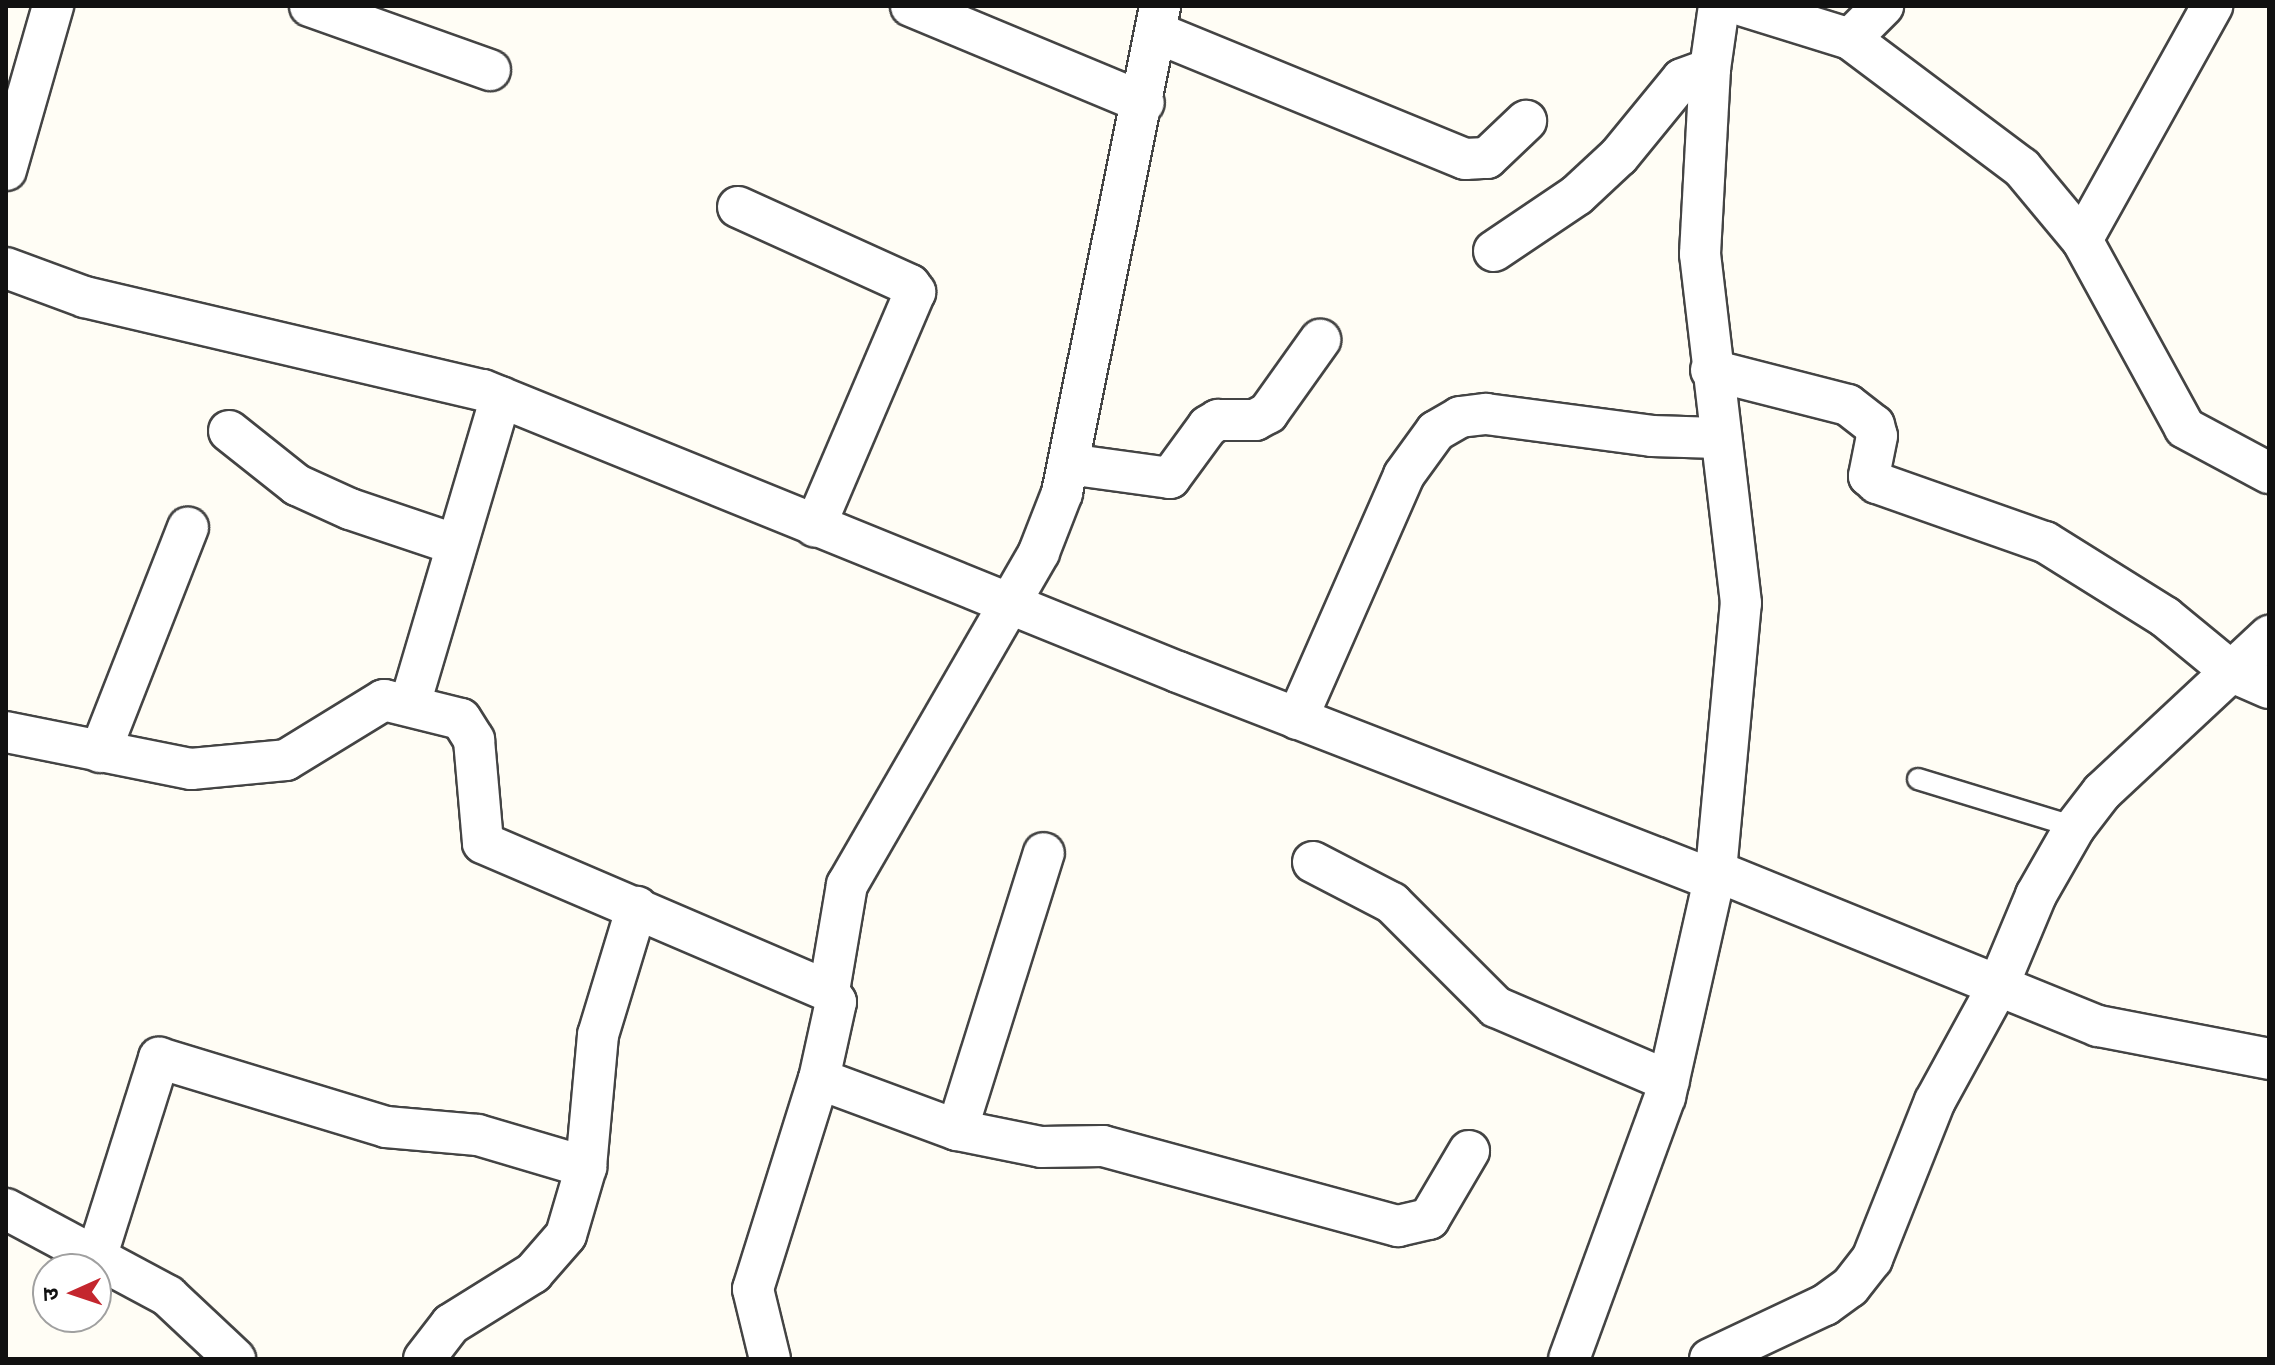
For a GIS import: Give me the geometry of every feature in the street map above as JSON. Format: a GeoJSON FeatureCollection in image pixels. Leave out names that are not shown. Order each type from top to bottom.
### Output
{"type":"FeatureCollection","features":[{"type":"Feature","properties":{"kind":"street"},"geometry":{"type":"LineString","coordinates":[[310,6],[490,70]]}},
{"type":"Feature","properties":{"kind":"street"},"geometry":{"type":"LineString","coordinates":[[911,6],[1144,103]]}},
{"type":"Feature","properties":{"kind":"street"},"geometry":{"type":"LineString","coordinates":[[1569,1359],[1669,1081],[1715,875],[1741,603],[1718,438],[1700,254],[1710,69],[1719,6]]}},
{"type":"Feature","properties":{"kind":"street"},"geometry":{"type":"LineString","coordinates":[[1744,6],[1850,39],[2022,168],[2082,240],[2185,428],[2269,473]]}},
{"type":"Feature","properties":{"kind":"street"},"geometry":{"type":"LineString","coordinates":[[1850,39],[1883,6]]}},
{"type":"Feature","properties":{"kind":"street"},"geometry":{"type":"LineString","coordinates":[[2082,240],[2212,6]]}},
{"type":"Feature","properties":{"kind":"street"},"geometry":{"type":"LineString","coordinates":[[6,170],[42,10]]}},
{"type":"Feature","properties":{"kind":"street"},"geometry":{"type":"LineString","coordinates":[[829,991],[847,885],[1006,604],[1039,552],[1068,464],[1144,103],[1158,19],[1465,159],[1487,158],[1526,121]]}},
{"type":"Feature","properties":{"kind":"street"},"geometry":{"type":"LineString","coordinates":[[1494,251],[1577,195],[1619,156],[1682,79],[1710,69]]}},
{"type":"Feature","properties":{"kind":"street"},"geometry":{"type":"LineString","coordinates":[[738,207],[915,292],[815,527]]}},
{"type":"Feature","properties":{"kind":"street"},"geometry":{"type":"LineString","coordinates":[[6,268],[85,297],[501,397],[815,527],[1297,719],[1715,875],[2098,1026],[2269,1059]]}},
{"type":"Feature","properties":{"kind":"street"},"geometry":{"type":"LineString","coordinates":[[1068,464],[1170,478],[1208,426],[1218,420],[1261,419],[1268,413],[1320,340]]}},
{"type":"Feature","properties":{"kind":"street"},"geometry":{"type":"LineString","coordinates":[[1711,370],[1848,405],[1874,425],[1877,436],[1869,476],[1877,483],[2045,542],[2165,617],[2232,672],[2269,688]]}},
{"type":"Feature","properties":{"kind":"street"},"geometry":{"type":"LineString","coordinates":[[410,704],[454,544],[501,397]]}},
{"type":"Feature","properties":{"kind":"street"},"geometry":{"type":"LineString","coordinates":[[1297,719],[1404,475],[1436,431],[1460,417],[1486,414],[1652,436],[1718,438]]}},
{"type":"Feature","properties":{"kind":"street"},"geometry":{"type":"LineString","coordinates":[[229,431],[297,485],[350,509],[454,544]]}},
{"type":"Feature","properties":{"kind":"street"},"geometry":{"type":"LineString","coordinates":[[100,752],[188,528]]}},
{"type":"Feature","properties":{"kind":"street"},"geometry":{"type":"LineString","coordinates":[[1710,1359],[1825,1305],[1850,1287],[1872,1259],[1935,1101],[1998,986],[2036,895],[2075,827],[2102,792],[2269,636]]}},
{"type":"Feature","properties":{"kind":"street"},"geometry":{"type":"LineString","coordinates":[[6,732],[191,769],[286,760],[384,700],[461,719],[471,729],[483,843],[829,991],[836,1002],[819,1079],[753,1289],[770,1359]]}},
{"type":"Feature","properties":{"kind":"street"},"geometry":{"type":"LineString","coordinates":[[957,1130],[1044,853]]}},
{"type":"Feature","properties":{"kind":"street"},"geometry":{"type":"LineString","coordinates":[[1313,862],[1392,903],[1496,1007],[1669,1081]]}},
{"type":"Feature","properties":{"kind":"street"},"geometry":{"type":"LineString","coordinates":[[424,1359],[451,1324],[549,1260],[566,1235],[586,1167],[598,1035],[637,907]]}},
{"type":"Feature","properties":{"kind":"street"},"geometry":{"type":"LineString","coordinates":[[98,1253],[159,1058],[386,1127],[414,1133],[478,1135],[586,1167]]}},
{"type":"Feature","properties":{"kind":"street"},"geometry":{"type":"LineString","coordinates":[[819,1079],[957,1130],[1041,1147],[1103,1146],[1398,1226],[1429,1219],[1469,1151]]}},
{"type":"Feature","properties":{"kind":"street"},"geometry":{"type":"LineString","coordinates":[[6,1209],[93,1253]]}},
{"type":"Feature","properties":{"kind":"street"},"geometry":{"type":"LineString","coordinates":[[112,1264],[168,1296],[235,1359]]}},
{"type":"Feature","properties":{"kind":"lane"},"geometry":{"type":"LineString","coordinates":[[1918,779],[2075,827]]}}]}
